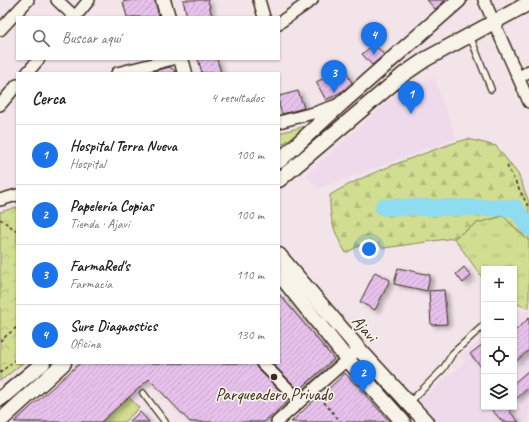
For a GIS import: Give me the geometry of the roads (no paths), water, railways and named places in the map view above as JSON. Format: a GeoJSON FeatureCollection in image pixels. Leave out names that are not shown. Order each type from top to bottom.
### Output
{"type":"FeatureCollection","features":[{"type":"Feature","properties":{"kind":"street"},"geometry":{"type":"LineString","coordinates":[[0,30],[28,0]]}},
{"type":"Feature","properties":{"kind":"street"},"geometry":{"type":"LineString","coordinates":[[58,0],[74,16]]}},
{"type":"Feature","properties":{"kind":"street"},"geometry":{"type":"LineString","coordinates":[[76,16],[89,0]]}},
{"type":"Feature","properties":{"kind":"street"},"geometry":{"type":"LineString","coordinates":[[163,0],[168,16]]}},
{"type":"Feature","properties":{"kind":"street"},"geometry":{"type":"LineString","coordinates":[[259,0],[264,16]]}},
{"type":"Feature","properties":{"kind":"street"},"geometry":{"type":"LineString","coordinates":[[280,22],[312,0]]}},
{"type":"Feature","properties":{"kind":"street"},"geometry":{"type":"LineString","coordinates":[[280,160],[342,103],[460,0]]}},
{"type":"Feature","properties":{"kind":"street"},"geometry":{"type":"LineString","coordinates":[[484,0],[529,102]]}},
{"type":"Feature","properties":{"kind":"street"},"geometry":{"type":"LineString","coordinates":[[280,179],[404,74],[469,35],[529,3]]}},
{"type":"Feature","properties":{"kind":"street"},"geometry":{"type":"LineString","coordinates":[[28,72],[38,60]]}},
{"type":"Feature","properties":{"kind":"street"},"geometry":{"type":"LineString","coordinates":[[121,72],[169,60]]}},
{"type":"Feature","properties":{"kind":"street"},"geometry":{"type":"LineString","coordinates":[[181,60],[185,72]]}},
{"type":"Feature","properties":{"kind":"street"},"geometry":{"type":"LineString","coordinates":[[519,78],[529,72]]}},
{"type":"Feature","properties":{"kind":"street"},"geometry":{"type":"LineString","coordinates":[[2,102],[16,86]]}},
{"type":"Feature","properties":{"kind":"street"},"geometry":{"type":"LineString","coordinates":[[2,102],[16,98]]}},
{"type":"Feature","properties":{"kind":"street"},"geometry":{"type":"LineString","coordinates":[[280,122],[317,112],[342,103]]}},
{"type":"Feature","properties":{"kind":"street"},"geometry":{"type":"LineString","coordinates":[[0,200],[16,195]]}},
{"type":"Feature","properties":{"kind":"street","name":"Ajavi"},"geometry":{"type":"LineString","coordinates":[[280,255],[358,349],[426,422]]}},
{"type":"Feature","properties":{"kind":"street","name":"Ajavi"},"geometry":{"type":"LineString","coordinates":[[280,275],[347,359],[403,422]]}},
{"type":"Feature","properties":{"kind":"street"},"geometry":{"type":"LineString","coordinates":[[277,422],[358,349]]}},
{"type":"Feature","properties":{"kind":"street"},"geometry":{"type":"LineString","coordinates":[[0,399],[42,364]]}},
{"type":"Feature","properties":{"kind":"street"},"geometry":{"type":"LineString","coordinates":[[0,421],[63,364]]}},
{"type":"Feature","properties":{"kind":"street"},"geometry":{"type":"LineString","coordinates":[[263,364],[300,401]]}},
{"type":"Feature","properties":{"kind":"lane"},"geometry":{"type":"LineString","coordinates":[[469,35],[491,89]]}},
{"type":"Feature","properties":{"kind":"lane"},"geometry":{"type":"LineString","coordinates":[[409,403],[442,370],[453,353],[481,328]]}},
{"type":"Feature","properties":{"kind":"lane"},"geometry":{"type":"LineString","coordinates":[[143,393],[165,422]]}},
{"type":"Feature","properties":{"kind":"waterway"},"geometry":{"type":"LineString","coordinates":[[383,207],[515,208],[529,228]]}},
{"type":"Feature","properties":{"kind":"place","name":"Sure Diagnostics"},"geometry":{"type":"Point","coordinates":[374,55]}},
{"type":"Feature","properties":{"kind":"place","name":"FarmaRed's"},"geometry":{"type":"Point","coordinates":[334,93]}},
{"type":"Feature","properties":{"kind":"place","name":"Hospital Terra Nueva"},"geometry":{"type":"Point","coordinates":[411,114]}},
{"type":"Feature","properties":{"kind":"place","name":"Parqueadero Privado"},"geometry":{"type":"Point","coordinates":[274,377]}},
{"type":"Feature","properties":{"kind":"place","name":"Papelería Copias"},"geometry":{"type":"Point","coordinates":[363,393]}}]}
